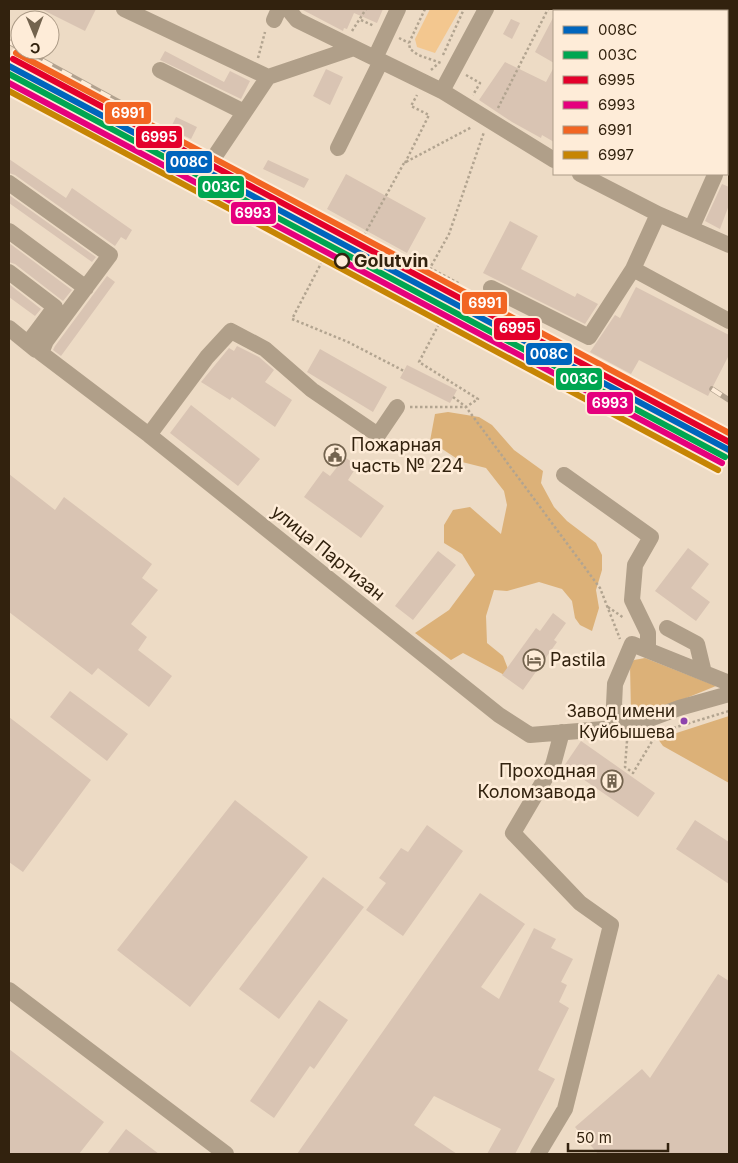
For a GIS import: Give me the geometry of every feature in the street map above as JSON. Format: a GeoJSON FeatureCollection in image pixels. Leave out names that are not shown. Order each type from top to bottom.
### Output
{"type":"FeatureCollection","features":[{"type":"Feature","properties":{"kind":"street"},"geometry":{"type":"LineString","coordinates":[[124,9],[261,73],[354,48]]}},
{"type":"Feature","properties":{"kind":"street"},"geometry":{"type":"LineString","coordinates":[[288,9],[297,20],[442,91],[553,159]]}},
{"type":"Feature","properties":{"kind":"street"},"geometry":{"type":"LineString","coordinates":[[338,148],[378,60],[398,9]]}},
{"type":"Feature","properties":{"kind":"street"},"geometry":{"type":"LineString","coordinates":[[442,91],[486,9]]}},
{"type":"Feature","properties":{"kind":"street"},"geometry":{"type":"LineString","coordinates":[[160,70],[244,112]]}},
{"type":"Feature","properties":{"kind":"street"},"geometry":{"type":"LineString","coordinates":[[217,153],[244,112],[261,73]]}},
{"type":"Feature","properties":{"kind":"street"},"geometry":{"type":"LineString","coordinates":[[582,175],[658,214],[692,227],[729,245]]}},
{"type":"Feature","properties":{"kind":"street"},"geometry":{"type":"LineString","coordinates":[[692,227],[715,175]]}},
{"type":"Feature","properties":{"kind":"street"},"geometry":{"type":"LineString","coordinates":[[9,183],[110,255],[46,341],[41,353]]}},
{"type":"Feature","properties":{"kind":"street"},"geometry":{"type":"LineString","coordinates":[[491,288],[589,337],[633,269],[658,214]]}},
{"type":"Feature","properties":{"kind":"street"},"geometry":{"type":"LineString","coordinates":[[9,231],[86,288]]}},
{"type":"Feature","properties":{"kind":"street"},"geometry":{"type":"LineString","coordinates":[[633,269],[729,321]]}},
{"type":"Feature","properties":{"kind":"street"},"geometry":{"type":"LineString","coordinates":[[9,272],[55,307],[28,343]]}},
{"type":"Feature","properties":{"kind":"street","name":"улица Партизан"},"geometry":{"type":"LineString","coordinates":[[9,328],[149,435],[499,715],[530,735],[616,730],[645,723],[680,708],[729,694]]}},
{"type":"Feature","properties":{"kind":"street"},"geometry":{"type":"LineString","coordinates":[[149,435],[207,357],[231,332],[265,349],[312,390],[378,435],[398,407]]}},
{"type":"Feature","properties":{"kind":"street"},"geometry":{"type":"LineString","coordinates":[[564,475],[651,537],[635,565],[632,600],[648,633],[648,650]]}},
{"type":"Feature","properties":{"kind":"street"},"geometry":{"type":"LineString","coordinates":[[667,628],[697,644],[704,673]]}},
{"type":"Feature","properties":{"kind":"street"},"geometry":{"type":"LineString","coordinates":[[616,730],[615,684],[632,644],[729,683]]}},
{"type":"Feature","properties":{"kind":"street"},"geometry":{"type":"LineString","coordinates":[[538,1154],[564,1109],[611,925],[580,903],[513,833],[553,765],[562,732]]}},
{"type":"Feature","properties":{"kind":"street"},"geometry":{"type":"LineString","coordinates":[[9,990],[226,1154]]}},
{"type":"Feature","properties":{"kind":"path"},"geometry":{"type":"LineString","coordinates":[[361,20],[366,9]]}},
{"type":"Feature","properties":{"kind":"path"},"geometry":{"type":"LineString","coordinates":[[409,43],[425,9]]}},
{"type":"Feature","properties":{"kind":"path"},"geometry":{"type":"LineString","coordinates":[[404,163],[429,115],[411,106],[432,67],[440,62],[464,9]]}},
{"type":"Feature","properties":{"kind":"path"},"geometry":{"type":"LineString","coordinates":[[261,73],[273,19]]}},
{"type":"Feature","properties":{"kind":"path"},"geometry":{"type":"LineString","coordinates":[[398,407],[466,407],[478,399],[419,362],[460,284],[430,268],[449,234],[489,119]]}},
{"type":"Feature","properties":{"kind":"path"},"geometry":{"type":"LineString","coordinates":[[385,196],[362,238],[302,206],[301,208],[339,229],[292,319],[348,342],[404,371]]}},
{"type":"Feature","properties":{"kind":"path"},"geometry":{"type":"LineString","coordinates":[[282,230],[281,232],[325,256],[373,282],[374,280]]}},
{"type":"Feature","properties":{"kind":"path"},"geometry":{"type":"LineString","coordinates":[[453,397],[466,407],[600,588],[620,640]]}},
{"type":"Feature","properties":{"kind":"path"},"geometry":{"type":"LineString","coordinates":[[616,730],[625,768],[628,772],[633,773],[657,733],[729,711]]}},
{"type":"Feature","properties":{"kind":"shaded area"},"geometry":{"type":"Polygon","coordinates":[[[430,9],[460,9],[435,53],[417,47],[415,39],[430,9]]]}},
{"type":"Feature","properties":{"kind":"shaded area"},"geometry":{"type":"Polygon","coordinates":[[[448,412],[479,417],[492,425],[514,450],[543,471],[541,483],[554,507],[567,521],[596,543],[602,555],[602,570],[596,590],[599,608],[592,631],[580,625],[575,618],[572,601],[562,589],[539,582],[507,591],[494,590],[486,616],[487,643],[503,656],[512,679],[463,653],[451,660],[415,633],[449,610],[475,575],[462,554],[444,543],[444,525],[453,510],[470,507],[501,534],[507,505],[504,491],[486,468],[462,462],[430,441],[435,414],[448,412]]]}},
{"type":"Feature","properties":{"kind":"shaded area"},"geometry":{"type":"Polygon","coordinates":[[[645,658],[716,686],[642,716],[634,716],[631,713],[630,665],[634,660],[645,658]]]}},
{"type":"Feature","properties":{"kind":"shaded area"},"geometry":{"type":"Polygon","coordinates":[[[729,716],[729,783],[663,746],[658,739],[729,716]]]}},
{"type":"Feature","properties":{"kind":"building"},"geometry":{"type":"Polygon","coordinates":[[[41,9],[96,9],[85,31],[60,18],[60,10],[41,9]]]}},
{"type":"Feature","properties":{"kind":"building"},"geometry":{"type":"Polygon","coordinates":[[[301,9],[383,9],[377,23],[354,13],[347,29],[344,28],[343,31],[301,9]]]}},
{"type":"Feature","properties":{"kind":"building"},"geometry":{"type":"Polygon","coordinates":[[[553,18],[553,62],[535,52],[553,18]]]}},
{"type":"Feature","properties":{"kind":"building"},"geometry":{"type":"Polygon","coordinates":[[[511,19],[520,23],[512,39],[503,34],[511,19]]]}},
{"type":"Feature","properties":{"kind":"building"},"geometry":{"type":"Polygon","coordinates":[[[165,51],[224,82],[230,71],[250,81],[241,99],[160,60],[165,51]]]}},
{"type":"Feature","properties":{"kind":"building"},"geometry":{"type":"Polygon","coordinates":[[[505,62],[546,82],[553,69],[553,141],[542,135],[541,138],[512,122],[479,100],[505,62]]]}},
{"type":"Feature","properties":{"kind":"building"},"geometry":{"type":"Polygon","coordinates":[[[326,69],[343,77],[330,105],[313,96],[326,69]]]}},
{"type":"Feature","properties":{"kind":"building"},"geometry":{"type":"Polygon","coordinates":[[[176,117],[197,127],[191,139],[170,129],[176,117]]]}},
{"type":"Feature","properties":{"kind":"building"},"geometry":{"type":"Polygon","coordinates":[[[9,159],[66,198],[72,188],[132,230],[126,240],[121,237],[115,246],[15,175],[9,173],[9,159]]]}},
{"type":"Feature","properties":{"kind":"building"},"geometry":{"type":"Polygon","coordinates":[[[268,160],[309,179],[304,188],[263,169],[268,160]]]}},
{"type":"Feature","properties":{"kind":"building","name":"Golutvin"},"geometry":{"type":"Polygon","coordinates":[[[346,174],[426,218],[407,253],[327,209],[346,174]]]}},
{"type":"Feature","properties":{"kind":"building"},"geometry":{"type":"Polygon","coordinates":[[[722,184],[729,187],[729,205],[720,229],[705,221],[722,184]]]}},
{"type":"Feature","properties":{"kind":"building"},"geometry":{"type":"Polygon","coordinates":[[[9,195],[96,257],[92,262],[9,203],[9,195]]]}},
{"type":"Feature","properties":{"kind":"building"},"geometry":{"type":"Polygon","coordinates":[[[510,221],[538,236],[521,269],[575,297],[577,293],[598,304],[585,324],[483,273],[510,221]]]}},
{"type":"Feature","properties":{"kind":"building"},"geometry":{"type":"Polygon","coordinates":[[[9,243],[72,290],[63,301],[15,264],[9,262],[9,243]]]}},
{"type":"Feature","properties":{"kind":"building"},"geometry":{"type":"Polygon","coordinates":[[[107,276],[115,282],[61,356],[53,350],[55,346],[107,276]]]}},
{"type":"Feature","properties":{"kind":"building"},"geometry":{"type":"Polygon","coordinates":[[[9,284],[41,309],[35,316],[9,297],[9,284]]]}},
{"type":"Feature","properties":{"kind":"building"},"geometry":{"type":"Polygon","coordinates":[[[636,287],[729,335],[729,355],[708,396],[639,360],[631,374],[590,352],[615,315],[620,318],[636,287]]]}},
{"type":"Feature","properties":{"kind":"building"},"geometry":{"type":"Polygon","coordinates":[[[237,346],[259,357],[274,370],[265,382],[292,400],[275,427],[232,397],[230,400],[201,382],[229,348],[234,351],[237,346]]]}},
{"type":"Feature","properties":{"kind":"building"},"geometry":{"type":"Polygon","coordinates":[[[320,349],[387,387],[373,412],[307,372],[320,349]]]}},
{"type":"Feature","properties":{"kind":"building"},"geometry":{"type":"Polygon","coordinates":[[[407,365],[457,390],[450,403],[400,378],[407,365]]]}},
{"type":"Feature","properties":{"kind":"building"},"geometry":{"type":"Polygon","coordinates":[[[191,405],[260,459],[238,486],[170,433],[191,405]]]}},
{"type":"Feature","properties":{"kind":"building"},"geometry":{"type":"Polygon","coordinates":[[[345,457],[357,466],[348,480],[384,506],[361,538],[304,497],[323,471],[330,476],[345,457]]]}},
{"type":"Feature","properties":{"kind":"building"},"geometry":{"type":"Polygon","coordinates":[[[9,474],[55,510],[64,497],[152,564],[142,578],[158,590],[131,624],[147,637],[138,650],[172,676],[149,707],[98,668],[92,675],[9,612],[9,474]]]}},
{"type":"Feature","properties":{"kind":"building"},"geometry":{"type":"Polygon","coordinates":[[[688,548],[709,564],[691,588],[710,602],[696,621],[655,591],[688,548]]]}},
{"type":"Feature","properties":{"kind":"building"},"geometry":{"type":"Polygon","coordinates":[[[438,551],[456,565],[413,620],[395,606],[438,551]]]}},
{"type":"Feature","properties":{"kind":"building"},"geometry":{"type":"Polygon","coordinates":[[[553,613],[566,623],[554,640],[557,642],[523,690],[502,675],[536,628],[540,631],[553,613]]]}},
{"type":"Feature","properties":{"kind":"building"},"geometry":{"type":"Polygon","coordinates":[[[70,691],[128,734],[107,761],[50,717],[70,691]]]}},
{"type":"Feature","properties":{"kind":"building"},"geometry":{"type":"Polygon","coordinates":[[[9,717],[91,780],[23,872],[9,862],[9,717]]]}},
{"type":"Feature","properties":{"kind":"building","name":"Проходная Коломзавода"},"geometry":{"type":"Polygon","coordinates":[[[581,741],[655,793],[638,817],[564,766],[581,741]]]}},
{"type":"Feature","properties":{"kind":"building"},"geometry":{"type":"Polygon","coordinates":[[[235,800],[308,857],[190,1007],[117,950],[235,800]]]}},
{"type":"Feature","properties":{"kind":"building"},"geometry":{"type":"Polygon","coordinates":[[[695,820],[729,842],[729,884],[676,849],[695,820]]]}},
{"type":"Feature","properties":{"kind":"building"},"geometry":{"type":"Polygon","coordinates":[[[427,825],[463,851],[403,936],[366,910],[386,883],[379,878],[401,848],[408,852],[427,825]]]}},
{"type":"Feature","properties":{"kind":"building"},"geometry":{"type":"Polygon","coordinates":[[[323,877],[364,907],[279,1019],[239,989],[323,877]]]}},
{"type":"Feature","properties":{"kind":"building"},"geometry":{"type":"Polygon","coordinates":[[[480,893],[525,924],[481,987],[499,999],[534,928],[556,939],[551,948],[573,959],[561,982],[567,985],[559,1002],[569,1008],[538,1070],[555,1079],[515,1154],[487,1154],[501,1129],[434,1096],[414,1125],[457,1154],[297,1154],[480,893]]]}},
{"type":"Feature","properties":{"kind":"building"},"geometry":{"type":"Polygon","coordinates":[[[718,974],[729,981],[729,1154],[598,1154],[575,1127],[642,1069],[650,1078],[718,974]]]}},
{"type":"Feature","properties":{"kind":"building"},"geometry":{"type":"Polygon","coordinates":[[[319,1000],[348,1020],[314,1069],[310,1066],[274,1118],[250,1101],[319,1000]]]}},
{"type":"Feature","properties":{"kind":"building"},"geometry":{"type":"Polygon","coordinates":[[[9,1049],[104,1122],[79,1154],[9,1154],[9,1049]]]}},
{"type":"Feature","properties":{"kind":"building"},"geometry":{"type":"Polygon","coordinates":[[[126,1129],[159,1154],[107,1154],[126,1129]]]}},
{"type":"Feature","properties":{"kind":"railway"},"geometry":{"type":"LineString","coordinates":[[41,60],[141,114]]}},
{"type":"Feature","properties":{"kind":"railway"},"geometry":{"type":"LineString","coordinates":[[712,389],[729,400]]}},
{"type":"Feature","properties":{"kind":"transit line","name":"6995"},"geometry":{"type":"LineString","coordinates":[[15,60],[729,442]]}},
{"type":"Feature","properties":{"kind":"transit line","name":"6991"},"geometry":{"type":"LineString","coordinates":[[29,60],[729,433]]}},
{"type":"Feature","properties":{"kind":"transit line","name":"008С"},"geometry":{"type":"LineString","coordinates":[[9,66],[729,450]]}},
{"type":"Feature","properties":{"kind":"transit line","name":"003С"},"geometry":{"type":"LineString","coordinates":[[9,74],[725,457]]}},
{"type":"Feature","properties":{"kind":"transit line","name":"6993"},"geometry":{"type":"LineString","coordinates":[[9,83],[722,463]]}},
{"type":"Feature","properties":{"kind":"transit line","name":"6997"},"geometry":{"type":"LineString","coordinates":[[9,91],[718,470]]}},
{"type":"Feature","properties":{"kind":"place","name":"Golutvin"},"geometry":{"type":"Point","coordinates":[342,261]}},
{"type":"Feature","properties":{"kind":"place","name":"Пожарная часть № 224"},"geometry":{"type":"Point","coordinates":[335,455]}},
{"type":"Feature","properties":{"kind":"place","name":"Pastila"},"geometry":{"type":"Point","coordinates":[534,660]}},
{"type":"Feature","properties":{"kind":"place","name":"Завод имени Куйбышева"},"geometry":{"type":"Point","coordinates":[684,721]}},
{"type":"Feature","properties":{"kind":"place","name":"Проходная Коломзавода"},"geometry":{"type":"Point","coordinates":[612,781]}}]}
